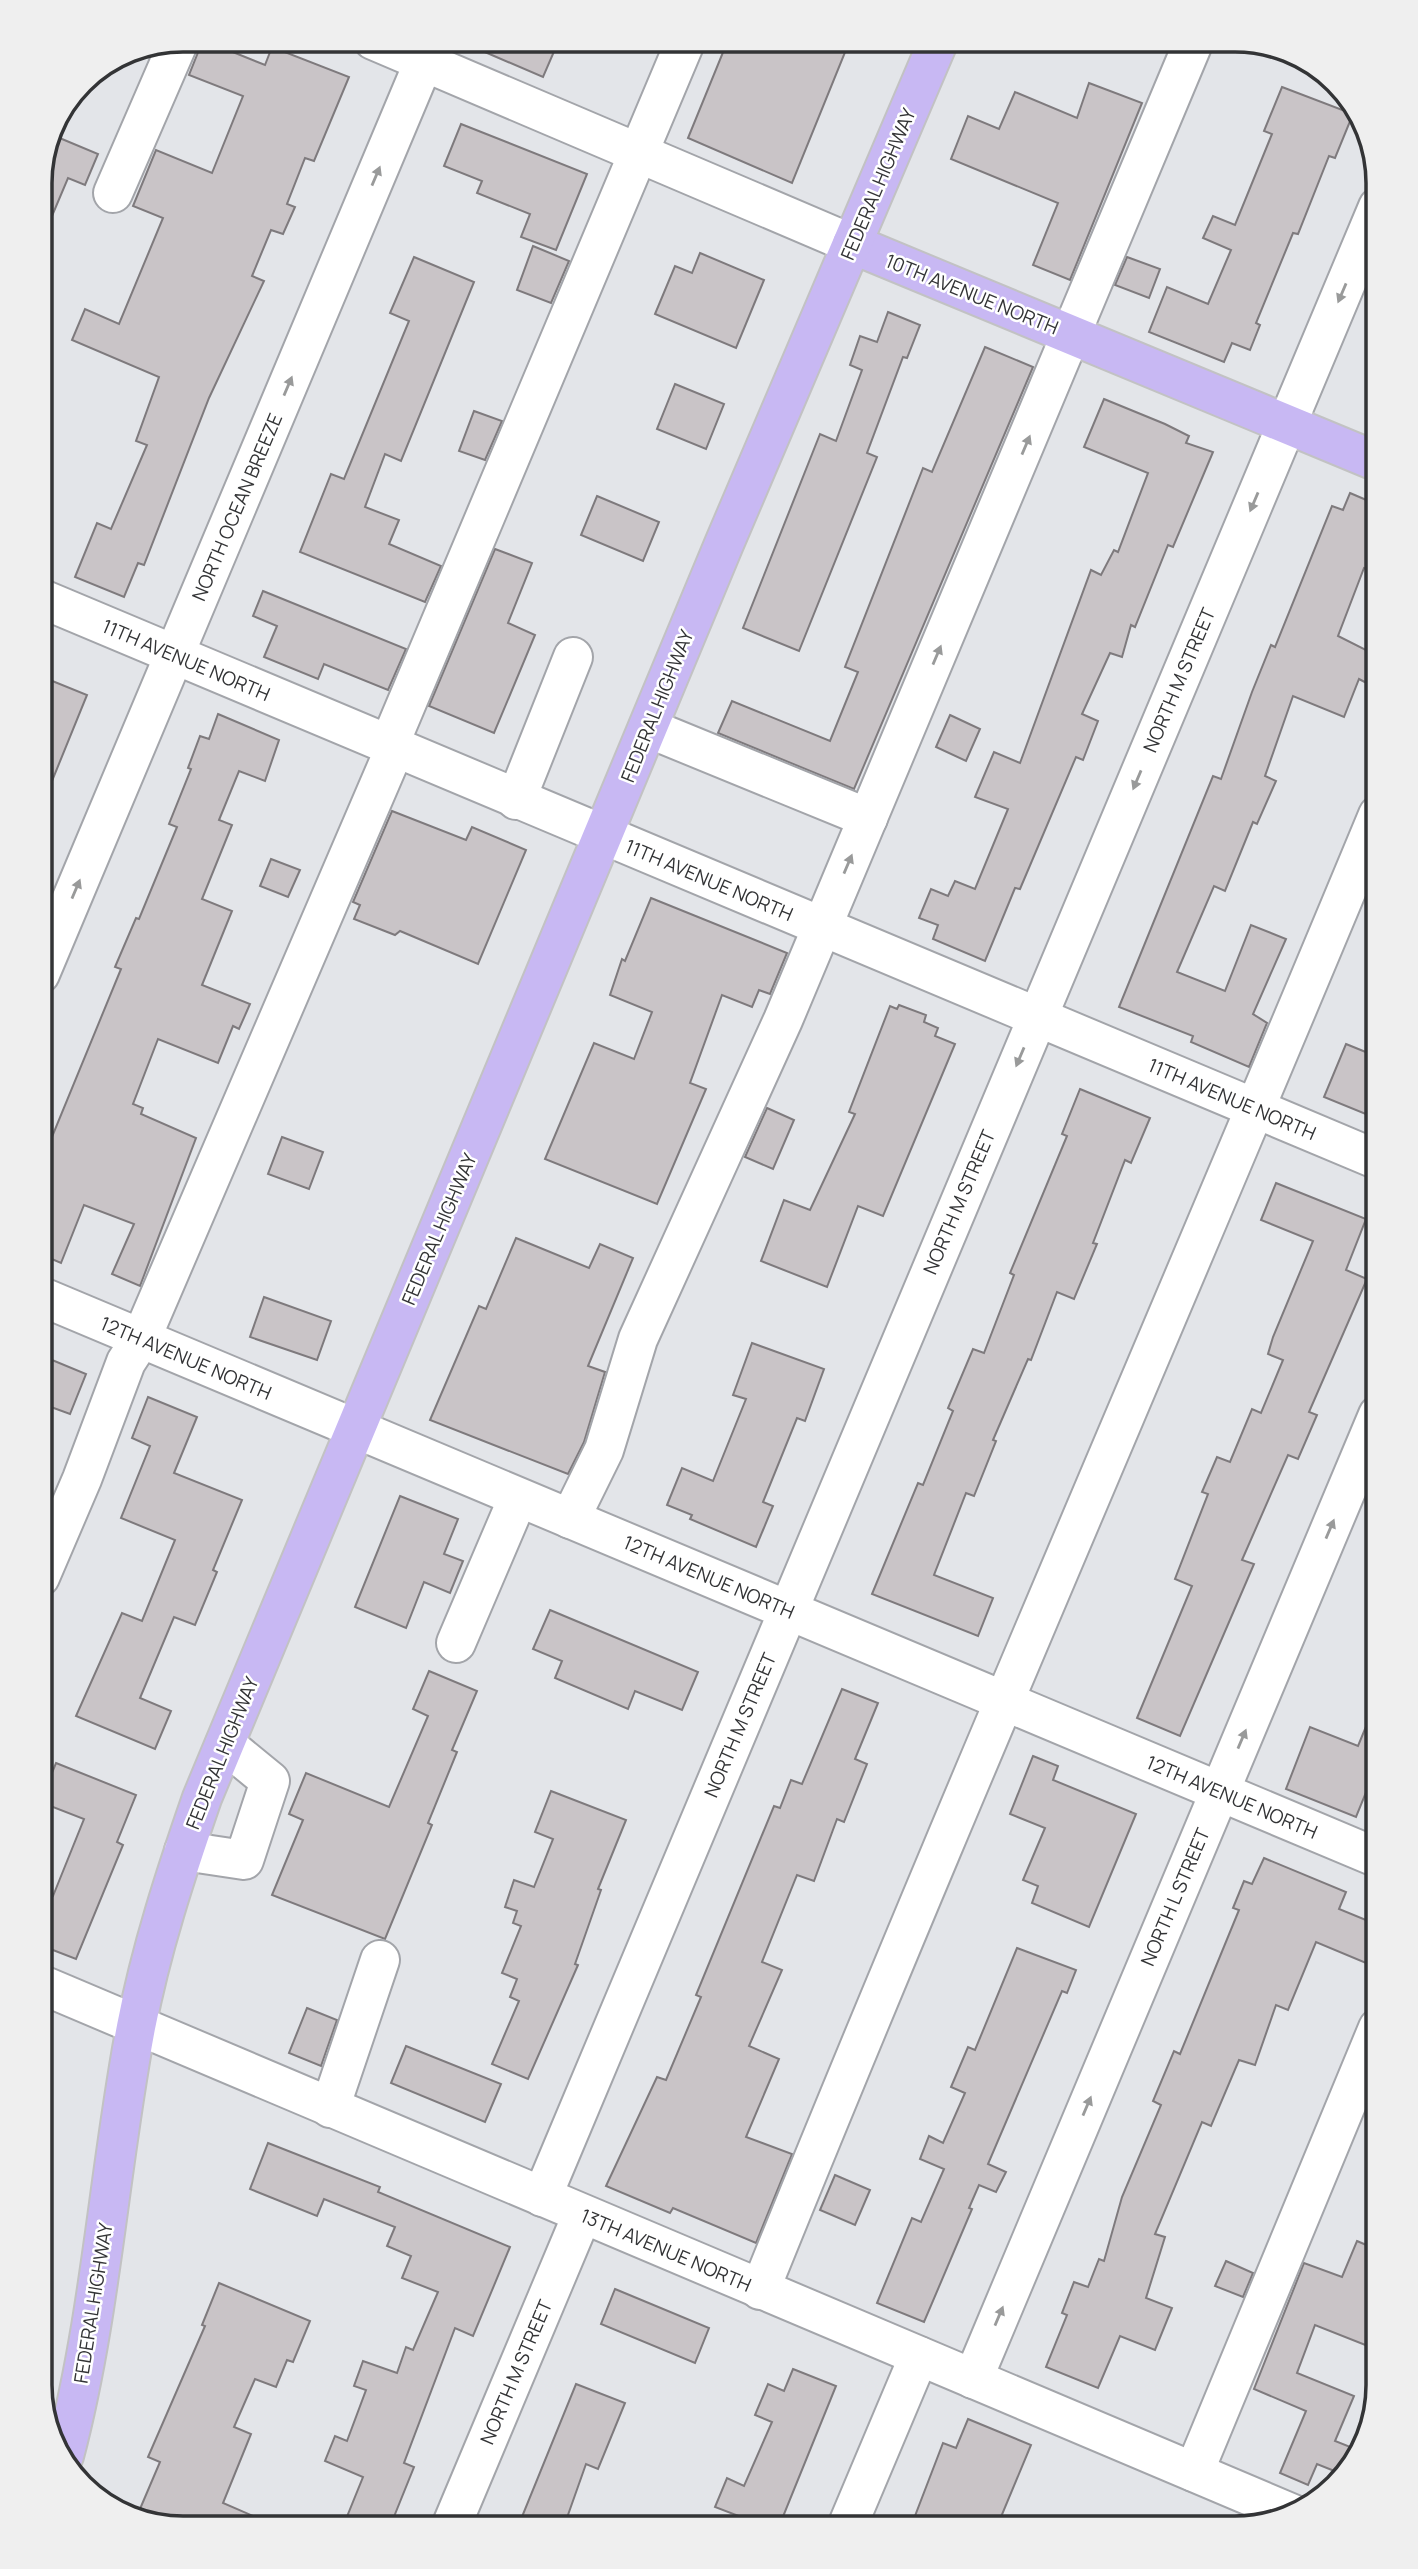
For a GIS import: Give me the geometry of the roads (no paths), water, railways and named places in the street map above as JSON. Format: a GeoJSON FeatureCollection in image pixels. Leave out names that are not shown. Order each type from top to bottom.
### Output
{"type":"FeatureCollection","features":[{"type":"Feature","properties":{"kind":"main road","name":"FEDERAL HIGHWAY"},"geometry":{"type":"LineString","coordinates":[[67,2444],[86,2355],[136,2026],[184,1851],[225,1744],[648,727],[933,53]]}},
{"type":"Feature","properties":{"kind":"main road","name":"10TH AVENUE NORTH"},"geometry":{"type":"LineString","coordinates":[[852,244],[1366,457]]}},
{"type":"Feature","properties":{"kind":"street"},"geometry":{"type":"LineString","coordinates":[[113,193],[174,53]]}},
{"type":"Feature","properties":{"kind":"street","name":"NORTH OCEAN BREEZE"},"geometry":{"type":"LineString","coordinates":[[53,944],[428,53]]}},
{"type":"Feature","properties":{"kind":"street","name":"10TH AVENUE NORTH"},"geometry":{"type":"LineString","coordinates":[[433,53],[639,153],[852,244]]}},
{"type":"Feature","properties":{"kind":"street"},"geometry":{"type":"LineString","coordinates":[[52,1546],[126,1362],[141,1339],[392,747],[681,53]]}},
{"type":"Feature","properties":{"kind":"street"},"geometry":{"type":"LineString","coordinates":[[569,1519],[604,1450],[638,1339],[822,927],[1189,53]]}},
{"type":"Feature","properties":{"kind":"street","name":"NORTH M STREET"},"geometry":{"type":"LineString","coordinates":[[542,2197],[1366,236]]}},
{"type":"Feature","properties":{"kind":"street","name":"11TH AVENUE NORTH"},"geometry":{"type":"LineString","coordinates":[[53,603],[1366,1155]]}},
{"type":"Feature","properties":{"kind":"street"},"geometry":{"type":"LineString","coordinates":[[516,800],[573,657]]}},
{"type":"Feature","properties":{"kind":"street"},"geometry":{"type":"LineString","coordinates":[[648,727],[868,818]]}},
{"type":"Feature","properties":{"kind":"street"},"geometry":{"type":"LineString","coordinates":[[760,2290],[1004,1701],[1366,844]]}},
{"type":"Feature","properties":{"kind":"street","name":"12TH AVENUE NORTH"},"geometry":{"type":"LineString","coordinates":[[52,1302],[1366,1853]]}},
{"type":"Feature","properties":{"kind":"street","name":"NORTH L STREET"},"geometry":{"type":"LineString","coordinates":[[972,2379],[1366,1444]]}},
{"type":"Feature","properties":{"kind":"street"},"geometry":{"type":"LineString","coordinates":[[456,1643],[518,1498]]}},
{"type":"Feature","properties":{"kind":"street"},"geometry":{"type":"LineString","coordinates":[[184,1851],[244,1860],[270,1781],[225,1744]]}},
{"type":"Feature","properties":{"kind":"street"},"geometry":{"type":"LineString","coordinates":[[330,2108],[380,1960]]}},
{"type":"Feature","properties":{"kind":"street","name":"13TH AVENUE NORTH"},"geometry":{"type":"LineString","coordinates":[[52,1989],[1194,2472],[1250,2513]]}},
{"type":"Feature","properties":{"kind":"street"},"geometry":{"type":"LineString","coordinates":[[1194,2472],[1366,2057]]}},
{"type":"Feature","properties":{"kind":"street","name":"NORTH M STREET"},"geometry":{"type":"LineString","coordinates":[[455,2516],[582,2214]]}},
{"type":"Feature","properties":{"kind":"street"},"geometry":{"type":"LineString","coordinates":[[851,2516],[919,2356]]}}]}
